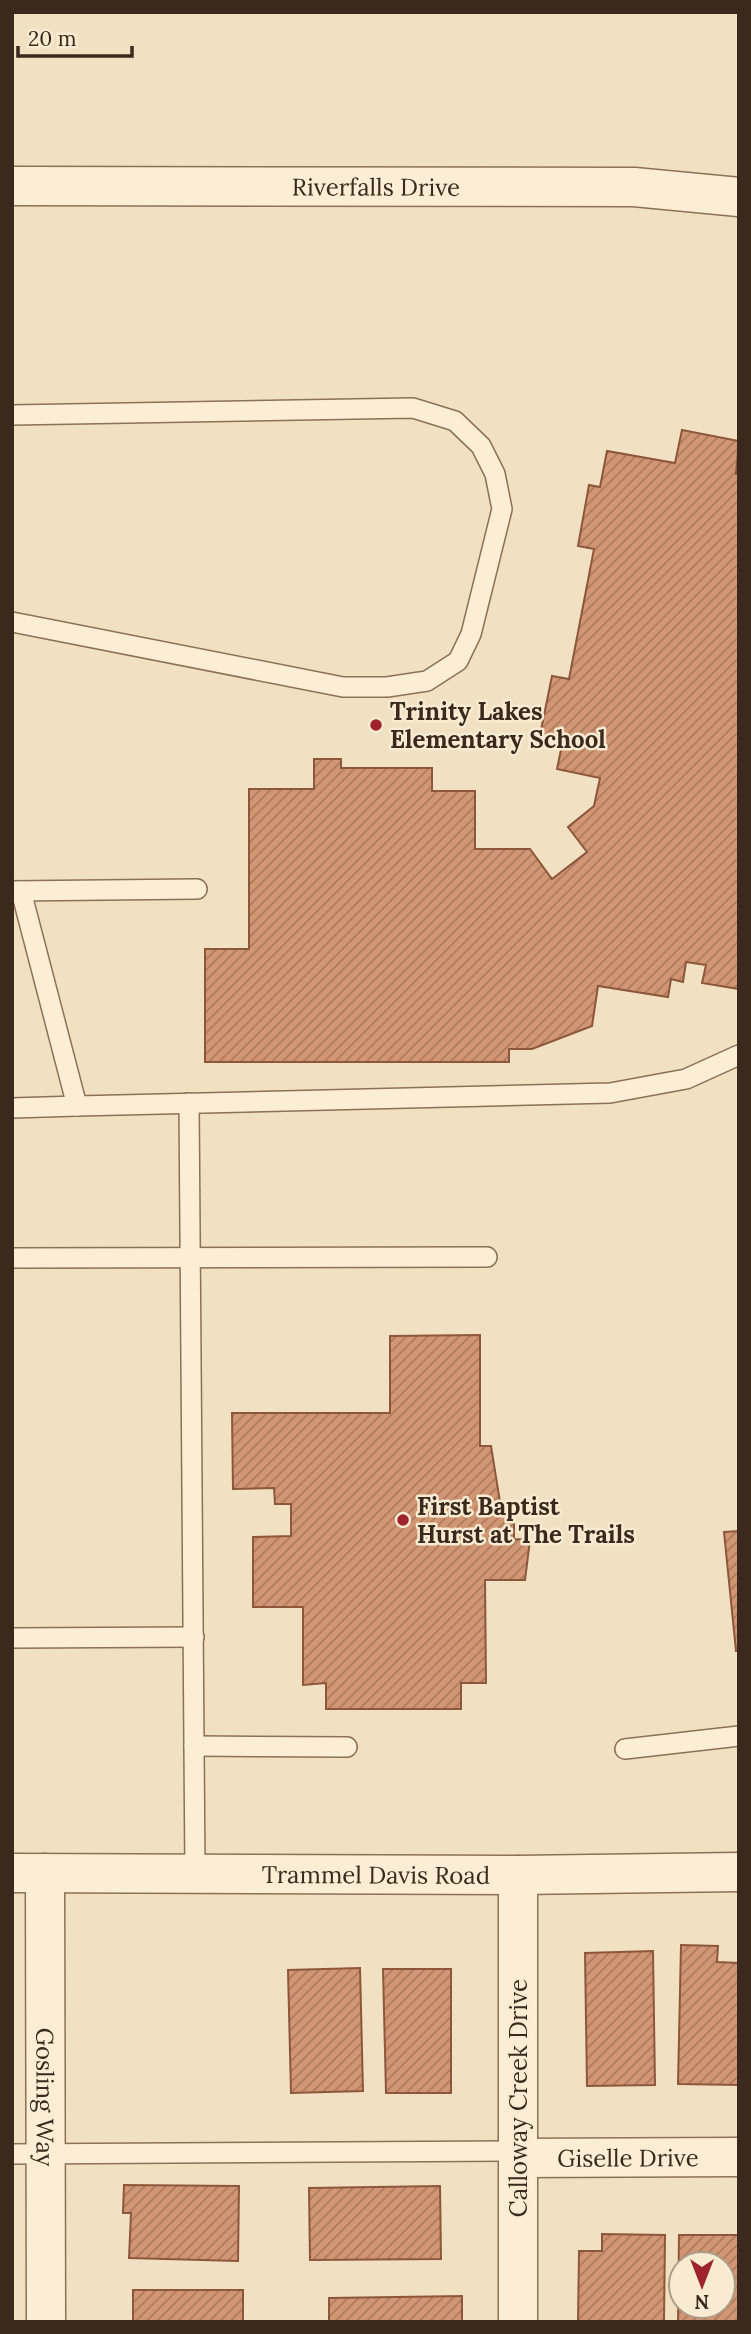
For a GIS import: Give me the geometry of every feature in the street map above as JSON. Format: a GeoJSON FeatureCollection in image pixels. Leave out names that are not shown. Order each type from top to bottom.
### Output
{"type":"FeatureCollection","features":[{"type":"Feature","properties":{"kind":"street","name":"Riverfalls Drive"},"geometry":{"type":"LineString","coordinates":[[12,186],[634,187],[739,197]]}},
{"type":"Feature","properties":{"kind":"street","name":"Trammel Davis Road"},"geometry":{"type":"LineString","coordinates":[[28,1873],[518,1875],[739,1872]]}},
{"type":"Feature","properties":{"kind":"street","name":"Gosling Way"},"geometry":{"type":"LineString","coordinates":[[28,1873],[28,2154],[46,2322]]}},
{"type":"Feature","properties":{"kind":"street","name":"Calloway Creek Drive"},"geometry":{"type":"LineString","coordinates":[[518,1875],[519,2322]]}},
{"type":"Feature","properties":{"kind":"street","name":"Giselle Drive"},"geometry":{"type":"LineString","coordinates":[[518,2155],[739,2157]]}},
{"type":"Feature","properties":{"kind":"lane"},"geometry":{"type":"LineString","coordinates":[[12,415],[413,408],[455,421],[481,446],[495,474],[502,509],[471,634],[458,661],[427,681],[387,687],[344,687],[12,622]]}},
{"type":"Feature","properties":{"kind":"lane"},"geometry":{"type":"LineString","coordinates":[[77,1106],[17,891],[197,890]]}},
{"type":"Feature","properties":{"kind":"lane"},"geometry":{"type":"LineString","coordinates":[[12,1108],[610,1093],[686,1079],[739,1055]]}},
{"type":"Feature","properties":{"kind":"lane"},"geometry":{"type":"LineString","coordinates":[[189,1103],[195,1874]]}},
{"type":"Feature","properties":{"kind":"lane"},"geometry":{"type":"LineString","coordinates":[[12,1258],[487,1257]]}},
{"type":"Feature","properties":{"kind":"lane"},"geometry":{"type":"LineString","coordinates":[[12,1638],[194,1637]]}},
{"type":"Feature","properties":{"kind":"lane"},"geometry":{"type":"LineString","coordinates":[[625,1749],[739,1736]]}},
{"type":"Feature","properties":{"kind":"lane"},"geometry":{"type":"LineString","coordinates":[[194,1746],[347,1747]]}},
{"type":"Feature","properties":{"kind":"lane"},"geometry":{"type":"LineString","coordinates":[[28,2154],[518,2155]]}},
{"type":"Feature","properties":{"kind":"building"},"geometry":{"type":"Polygon","coordinates":[[[682,430],[739,441],[736,474],[739,474],[739,989],[702,983],[706,965],[686,962],[683,982],[671,979],[668,997],[598,986],[592,1026],[532,1049],[509,1049],[509,1062],[205,1062],[205,949],[249,949],[249,789],[314,789],[314,759],[341,759],[341,768],[432,768],[432,791],[475,791],[475,849],[530,849],[552,879],[587,852],[568,827],[594,806],[600,778],[557,769],[563,740],[540,735],[552,676],[569,679],[594,549],[578,546],[589,485],[600,487],[607,451],[675,463],[682,430]]]}},
{"type":"Feature","properties":{"kind":"building","name":"First Baptist Hurst at The Trails"},"geometry":{"type":"Polygon","coordinates":[[[480,1335],[480,1446],[491,1446],[500,1502],[514,1502],[514,1539],[530,1540],[525,1580],[485,1580],[486,1683],[461,1683],[461,1709],[326,1709],[326,1683],[303,1685],[303,1607],[253,1607],[253,1537],[291,1536],[291,1504],[275,1504],[274,1488],[233,1489],[232,1413],[390,1413],[390,1336],[480,1335]]]}},
{"type":"Feature","properties":{"kind":"building"},"geometry":{"type":"Polygon","coordinates":[[[739,1531],[739,1651],[736,1651],[724,1532],[739,1531]]]}},
{"type":"Feature","properties":{"kind":"building"},"geometry":{"type":"Polygon","coordinates":[[[681,1945],[718,1946],[717,1962],[739,1963],[739,2085],[678,2084],[681,1945]]]}},
{"type":"Feature","properties":{"kind":"building"},"geometry":{"type":"Polygon","coordinates":[[[653,1951],[655,2085],[587,2086],[585,1953],[653,1951]]]}},
{"type":"Feature","properties":{"kind":"building"},"geometry":{"type":"Polygon","coordinates":[[[360,1968],[363,2091],[291,2093],[288,1970],[360,1968]]]}},
{"type":"Feature","properties":{"kind":"building"},"geometry":{"type":"Polygon","coordinates":[[[383,1969],[451,1969],[451,2093],[386,2093],[383,1969]]]}},
{"type":"Feature","properties":{"kind":"building"},"geometry":{"type":"Polygon","coordinates":[[[124,2185],[239,2186],[238,2261],[129,2258],[131,2213],[123,2213],[124,2185]]]}},
{"type":"Feature","properties":{"kind":"building"},"geometry":{"type":"Polygon","coordinates":[[[440,2186],[441,2259],[310,2260],[309,2188],[440,2186]]]}},
{"type":"Feature","properties":{"kind":"building"},"geometry":{"type":"Polygon","coordinates":[[[602,2234],[665,2235],[664,2322],[578,2322],[579,2251],[602,2251],[602,2234]]]}},
{"type":"Feature","properties":{"kind":"building"},"geometry":{"type":"Polygon","coordinates":[[[679,2235],[739,2235],[739,2322],[678,2322],[737,2320],[737,2250],[679,2250],[679,2235]]]}},
{"type":"Feature","properties":{"kind":"building"},"geometry":{"type":"Polygon","coordinates":[[[133,2290],[243,2290],[243,2322],[133,2322],[133,2290]]]}},
{"type":"Feature","properties":{"kind":"building"},"geometry":{"type":"Polygon","coordinates":[[[462,2296],[462,2322],[329,2322],[329,2298],[462,2296]]]}},
{"type":"Feature","properties":{"kind":"place","name":"Trinity Lakes Elementary School"},"geometry":{"type":"Point","coordinates":[376,725]}},
{"type":"Feature","properties":{"kind":"place","name":"First Baptist Hurst at The Trails"},"geometry":{"type":"Point","coordinates":[403,1520]}}]}
